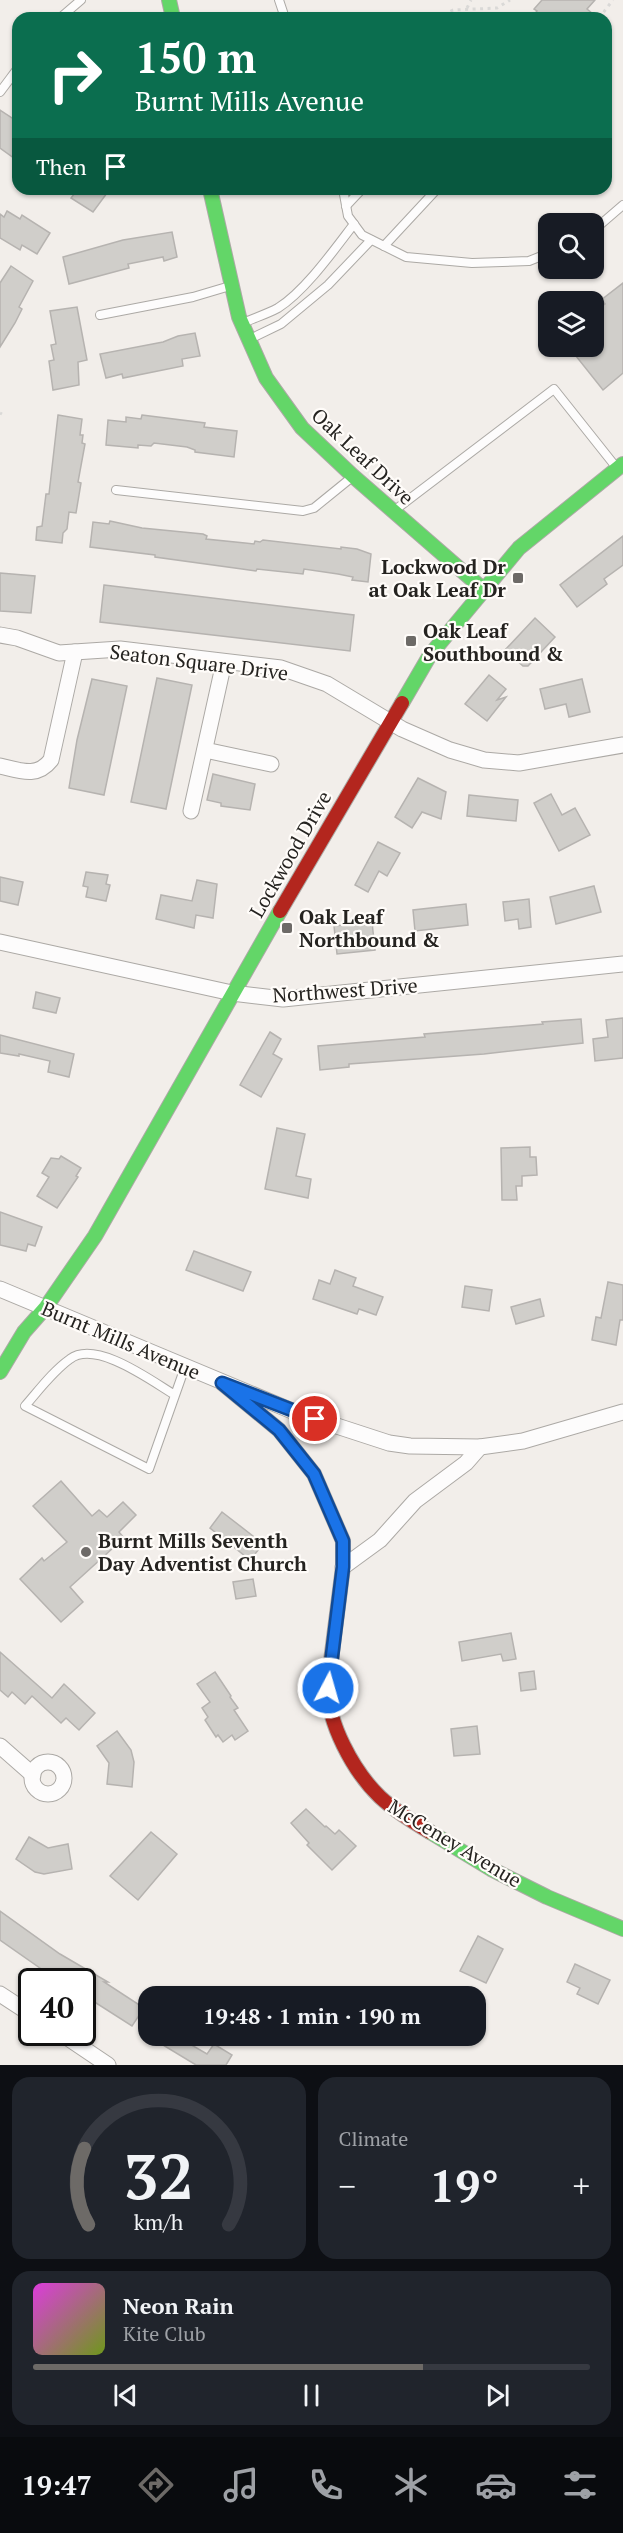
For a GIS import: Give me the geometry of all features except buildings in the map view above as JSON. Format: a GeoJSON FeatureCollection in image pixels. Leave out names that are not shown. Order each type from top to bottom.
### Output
{"type":"FeatureCollection","features":[{"type":"Feature","properties":{"kind":"street","name":"Oak Leaf Drive"},"geometry":{"type":"LineString","coordinates":[[211,195],[242,324],[266,378],[302,428],[353,476],[484,590]]}},
{"type":"Feature","properties":{"kind":"street","name":"Lockwood Drive"},"geometry":{"type":"LineString","coordinates":[[0,1372],[24,1332],[46,1307],[95,1236],[232,993],[430,654],[519,548],[620,466]]}},
{"type":"Feature","properties":{"kind":"street","name":"Seaton Square Drive"},"geometry":{"type":"LineString","coordinates":[[0,634],[59,653],[120,649],[281,668],[327,684],[389,722],[450,750],[484,760],[519,763],[623,745]]}},
{"type":"Feature","properties":{"kind":"street"},"geometry":{"type":"LineString","coordinates":[[0,766],[32,773],[44,770],[51,760],[75,652]]}},
{"type":"Feature","properties":{"kind":"street"},"geometry":{"type":"LineString","coordinates":[[191,811],[224,662]]}},
{"type":"Feature","properties":{"kind":"street"},"geometry":{"type":"LineString","coordinates":[[205,750],[271,764]]}},
{"type":"Feature","properties":{"kind":"street","name":"Northwest Drive"},"geometry":{"type":"LineString","coordinates":[[0,942],[232,993],[283,999],[623,964]]}},
{"type":"Feature","properties":{"kind":"street","name":"Burnt Mills Avenue"},"geometry":{"type":"LineString","coordinates":[[0,1289],[297,1413],[389,1443],[410,1446],[480,1447],[523,1442],[623,1412]]}},
{"type":"Feature","properties":{"kind":"street","name":"Lockwood Drive"},"geometry":{"type":"LineString","coordinates":[[0,1378],[35,1340],[46,1307]]}},
{"type":"Feature","properties":{"kind":"street","name":"McCeney Avenue"},"geometry":{"type":"LineString","coordinates":[[222,1383],[279,1430],[314,1474],[343,1541],[343,1567],[328,1688],[336,1730],[352,1761],[379,1796],[405,1817],[491,1869],[547,1897],[623,1929]]}},
{"type":"Feature","properties":{"kind":"street"},"geometry":{"type":"LineString","coordinates":[[343,1567],[381,1539],[416,1501],[466,1463],[480,1447]]}},
{"type":"Feature","properties":{"kind":"street"},"geometry":{"type":"LineString","coordinates":[[0,1746],[33,1775]]}},
{"type":"Feature","properties":{"kind":"street"},"geometry":{"type":"LineString","coordinates":[[0,1994],[18,2006]]}},
{"type":"Feature","properties":{"kind":"street"},"geometry":{"type":"LineString","coordinates":[[80,2046],[108,2065]]}},
{"type":"Feature","properties":{"kind":"lane"},"geometry":{"type":"LineString","coordinates":[[67,12],[81,0]]}},
{"type":"Feature","properties":{"kind":"lane"},"geometry":{"type":"LineString","coordinates":[[0,92],[12,76]]}},
{"type":"Feature","properties":{"kind":"lane"},"geometry":{"type":"LineString","coordinates":[[344,195],[348,216],[362,236],[406,257],[472,263],[529,261],[538,257]]}},
{"type":"Feature","properties":{"kind":"lane"},"geometry":{"type":"LineString","coordinates":[[346,206],[356,195]]}},
{"type":"Feature","properties":{"kind":"lane"},"geometry":{"type":"LineString","coordinates":[[384,246],[431,195]]}},
{"type":"Feature","properties":{"kind":"lane"},"geometry":{"type":"LineString","coordinates":[[604,221],[623,205]]}},
{"type":"Feature","properties":{"kind":"lane"},"geometry":{"type":"LineString","coordinates":[[242,324],[278,308],[296,292],[324,262],[354,224]]}},
{"type":"Feature","properties":{"kind":"lane"},"geometry":{"type":"LineString","coordinates":[[249,340],[281,324],[328,285],[371,240]]}},
{"type":"Feature","properties":{"kind":"lane"},"geometry":{"type":"LineString","coordinates":[[100,315],[193,297],[232,286]]}},
{"type":"Feature","properties":{"kind":"lane"},"geometry":{"type":"LineString","coordinates":[[393,511],[554,389],[620,466]]}},
{"type":"Feature","properties":{"kind":"lane"},"geometry":{"type":"LineString","coordinates":[[116,490],[303,511],[314,508],[353,476]]}},
{"type":"Feature","properties":{"kind":"lane"},"geometry":{"type":"LineString","coordinates":[[175,1395],[127,1366],[100,1355],[83,1354],[71,1357],[25,1406],[149,1469],[185,1367]]}},
{"type":"Feature","properties":{"kind":"path"},"geometry":{"type":"LineString","coordinates":[[467,8],[471,0]]}},
{"type":"Feature","properties":{"kind":"path"},"geometry":{"type":"LineString","coordinates":[[448,12],[453,9],[497,8],[510,0]]}},
{"type":"Feature","properties":{"kind":"path"},"geometry":{"type":"LineString","coordinates":[[604,12],[613,0]]}},
{"type":"Feature","properties":{"kind":"traffic: fast"},"geometry":{"type":"LineString","coordinates":[[169,0],[172,12]]}},
{"type":"Feature","properties":{"kind":"traffic: fast"},"geometry":{"type":"LineString","coordinates":[[211,195],[239,317],[266,378],[302,428],[353,476],[484,590]]}},
{"type":"Feature","properties":{"kind":"traffic: fast"},"geometry":{"type":"LineString","coordinates":[[402,703],[430,655],[519,548],[623,464]]}},
{"type":"Feature","properties":{"kind":"traffic: fast"},"geometry":{"type":"LineString","coordinates":[[0,1372],[24,1332],[46,1307],[95,1236],[280,911]]}},
{"type":"Feature","properties":{"kind":"traffic: fast"},"geometry":{"type":"LineString","coordinates":[[430,1832],[491,1869],[547,1897],[623,1929]]}},
{"type":"Feature","properties":{"kind":"traffic: slow"},"geometry":{"type":"LineString","coordinates":[[222,1383],[279,1430],[314,1474],[343,1541],[343,1567],[328,1684]]}},
{"type":"Feature","properties":{"kind":"traffic: jam"},"geometry":{"type":"LineString","coordinates":[[280,911],[402,703]]}},
{"type":"Feature","properties":{"kind":"traffic: jam"},"geometry":{"type":"LineString","coordinates":[[328,1684],[329,1699],[337,1730],[343,1745],[361,1774],[380,1797],[404,1816],[430,1832]]}},
{"type":"Feature","properties":{"kind":"place","name":"Lockwood Dr at Oak Leaf Dr"},"geometry":{"type":"Point","coordinates":[518,578]}},
{"type":"Feature","properties":{"kind":"place","name":"Oak Leaf Southbound &"},"geometry":{"type":"Point","coordinates":[411,641]}},
{"type":"Feature","properties":{"kind":"place","name":"Oak Leaf Northbound &"},"geometry":{"type":"Point","coordinates":[287,928]}},
{"type":"Feature","properties":{"kind":"place","name":"Burnt Mills Seventh Day Adventist Church"},"geometry":{"type":"Point","coordinates":[86,1552]}},
{"type":"Feature","properties":{"kind":"route"},"geometry":{"type":"LineString","coordinates":[[315,1419],[222,1383],[279,1430],[314,1474],[343,1541],[343,1567],[334,1622],[328,1688]]}}]}
